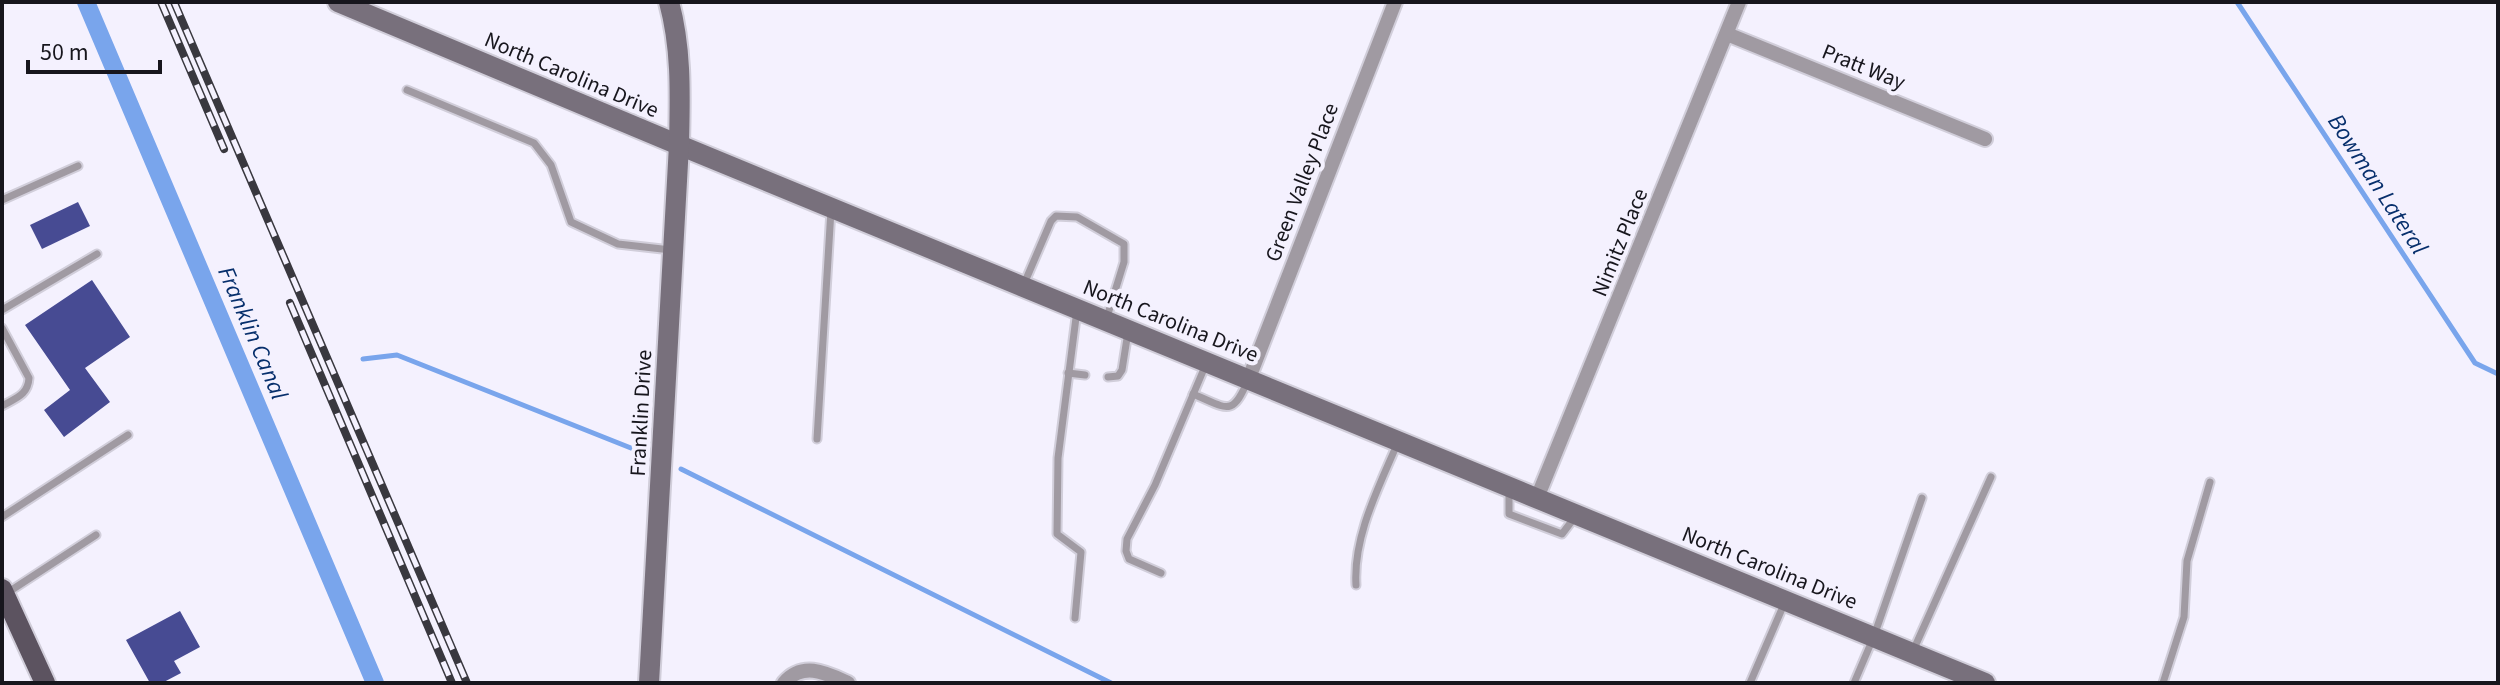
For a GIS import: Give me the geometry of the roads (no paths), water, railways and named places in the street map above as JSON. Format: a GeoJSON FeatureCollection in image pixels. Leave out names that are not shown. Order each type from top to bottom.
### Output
{"type":"FeatureCollection","features":[{"type":"Feature","properties":{"kind":"main road","name":"North Carolina Drive"},"geometry":{"type":"LineString","coordinates":[[338,2],[1981,682]]}},
{"type":"Feature","properties":{"kind":"main road","name":"Franklin Drive"},"geometry":{"type":"LineString","coordinates":[[649,683],[679,145],[678,38],[669,2]]}},
{"type":"Feature","properties":{"kind":"main road"},"geometry":{"type":"LineString","coordinates":[[3,594],[45,683]]}},
{"type":"Feature","properties":{"kind":"street","name":"Green Valley Place"},"geometry":{"type":"LineString","coordinates":[[1249,378],[1395,2]]}},
{"type":"Feature","properties":{"kind":"street","name":"Nimitz Place"},"geometry":{"type":"LineString","coordinates":[[1537,498],[1739,2]]}},
{"type":"Feature","properties":{"kind":"street","name":"Pratt Way"},"geometry":{"type":"LineString","coordinates":[[1727,34],[1985,139]]}},
{"type":"Feature","properties":{"kind":"street"},"geometry":{"type":"LineString","coordinates":[[784,683],[798,671],[810,669],[848,683]]}},
{"type":"Feature","properties":{"kind":"lane"},"geometry":{"type":"LineString","coordinates":[[407,90],[534,143],[551,165],[571,222],[618,244],[673,250]]}},
{"type":"Feature","properties":{"kind":"lane"},"geometry":{"type":"LineString","coordinates":[[2,200],[78,166]]}},
{"type":"Feature","properties":{"kind":"lane"},"geometry":{"type":"LineString","coordinates":[[817,439],[832,208]]}},
{"type":"Feature","properties":{"kind":"lane"},"geometry":{"type":"LineString","coordinates":[[1023,286],[1051,221],[1056,216],[1077,217],[1124,244],[1126,251],[1120,281],[1106,320]]}},
{"type":"Feature","properties":{"kind":"lane"},"geometry":{"type":"LineString","coordinates":[[2,310],[97,254]]}},
{"type":"Feature","properties":{"kind":"lane"},"geometry":{"type":"LineString","coordinates":[[1075,618],[1081,552],[1057,534],[1058,458],[1078,308]]}},
{"type":"Feature","properties":{"kind":"lane"},"geometry":{"type":"LineString","coordinates":[[2,328],[29,378],[23,395],[2,406]]}},
{"type":"Feature","properties":{"kind":"lane"},"geometry":{"type":"LineString","coordinates":[[1108,377],[1118,376],[1122,370],[1128,330]]}},
{"type":"Feature","properties":{"kind":"lane"},"geometry":{"type":"LineString","coordinates":[[1161,573],[1129,559],[1127,539],[1155,485],[1207,362]]}},
{"type":"Feature","properties":{"kind":"lane"},"geometry":{"type":"LineString","coordinates":[[1068,373],[1085,375]]}},
{"type":"Feature","properties":{"kind":"lane"},"geometry":{"type":"LineString","coordinates":[[1193,394],[1231,407],[1239,402],[1249,378]]}},
{"type":"Feature","properties":{"kind":"lane"},"geometry":{"type":"LineString","coordinates":[[2,517],[128,435]]}},
{"type":"Feature","properties":{"kind":"lane"},"geometry":{"type":"LineString","coordinates":[[1356,585],[1355,564],[1361,538],[1399,440]]}},
{"type":"Feature","properties":{"kind":"lane"},"geometry":{"type":"LineString","coordinates":[[1912,653],[1991,477]]}},
{"type":"Feature","properties":{"kind":"lane"},"geometry":{"type":"LineString","coordinates":[[2163,683],[2184,617],[2187,561],[2210,482]]}},
{"type":"Feature","properties":{"kind":"lane"},"geometry":{"type":"LineString","coordinates":[[1509,486],[1509,514],[1536,526],[1562,534],[1577,514]]}},
{"type":"Feature","properties":{"kind":"lane"},"geometry":{"type":"LineString","coordinates":[[1854,683],[1874,636],[1922,498]]}},
{"type":"Feature","properties":{"kind":"lane"},"geometry":{"type":"LineString","coordinates":[[3,594],[96,535]]}},
{"type":"Feature","properties":{"kind":"lane"},"geometry":{"type":"LineString","coordinates":[[1750,683],[1786,600]]}},
{"type":"Feature","properties":{"kind":"waterway","name":"Franklin Canal"},"geometry":{"type":"LineString","coordinates":[[86,2],[375,683]]}},
{"type":"Feature","properties":{"kind":"waterway","name":"Bowman Lateral"},"geometry":{"type":"LineString","coordinates":[[2237,2],[2475,363],[2498,374]]}},
{"type":"Feature","properties":{"kind":"waterway"},"geometry":{"type":"LineString","coordinates":[[363,359],[397,355],[646,454]]}},
{"type":"Feature","properties":{"kind":"waterway"},"geometry":{"type":"LineString","coordinates":[[681,469],[1111,683]]}},
{"type":"Feature","properties":{"kind":"railway"},"geometry":{"type":"LineString","coordinates":[[161,2],[224,149]]}},
{"type":"Feature","properties":{"kind":"railway"},"geometry":{"type":"LineString","coordinates":[[174,2],[467,683]]}},
{"type":"Feature","properties":{"kind":"railway"},"geometry":{"type":"LineString","coordinates":[[290,303],[452,683]]}}]}
